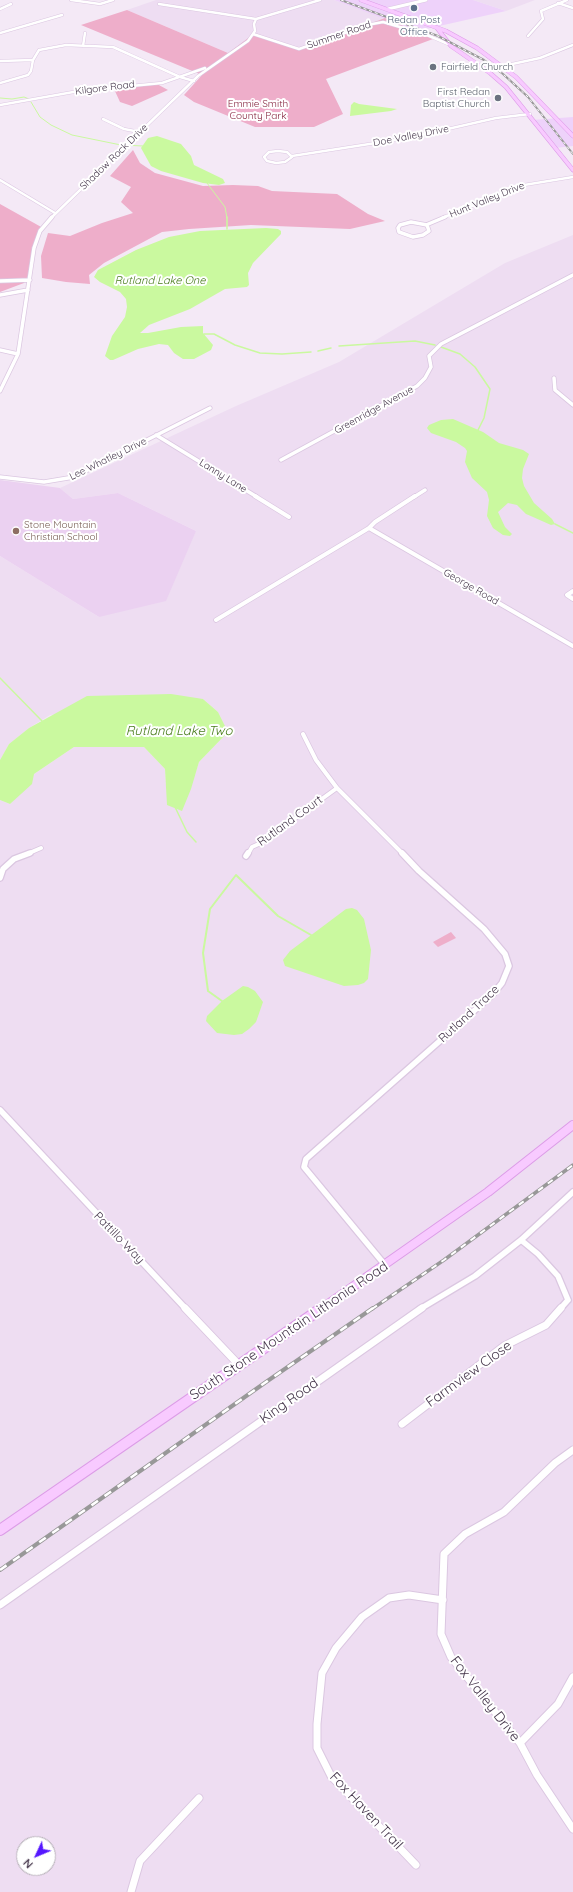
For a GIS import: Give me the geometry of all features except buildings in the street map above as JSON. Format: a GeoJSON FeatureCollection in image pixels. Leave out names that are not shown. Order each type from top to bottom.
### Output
{"type":"FeatureCollection","features":[{"type":"Feature","properties":{"kind":"main road"},"geometry":{"type":"LineString","coordinates":[[361,0],[438,28],[461,39],[503,66],[516,77],[573,136]]}},
{"type":"Feature","properties":{"kind":"main road"},"geometry":{"type":"LineString","coordinates":[[438,28],[448,44],[498,80],[530,114],[573,170]]}},
{"type":"Feature","properties":{"kind":"main road","name":"South Stone Mountain Lithonia Road"},"geometry":{"type":"LineString","coordinates":[[0,1530],[385,1265],[488,1192],[573,1125]]}},
{"type":"Feature","properties":{"kind":"street"},"geometry":{"type":"LineString","coordinates":[[72,0],[100,4],[113,0]]}},
{"type":"Feature","properties":{"kind":"street"},"geometry":{"type":"LineString","coordinates":[[158,4],[256,19],[320,0]]}},
{"type":"Feature","properties":{"kind":"street"},"geometry":{"type":"LineString","coordinates":[[388,9],[426,0]]}},
{"type":"Feature","properties":{"kind":"street"},"geometry":{"type":"LineString","coordinates":[[528,36],[543,19],[541,11],[567,0]]}},
{"type":"Feature","properties":{"kind":"street"},"geometry":{"type":"LineString","coordinates":[[558,3],[573,8]]}},
{"type":"Feature","properties":{"kind":"street"},"geometry":{"type":"LineString","coordinates":[[0,9],[11,4]]}},
{"type":"Feature","properties":{"kind":"street"},"geometry":{"type":"LineString","coordinates":[[0,33],[62,14]]}},
{"type":"Feature","properties":{"kind":"street"},"geometry":{"type":"LineString","coordinates":[[253,34],[256,19]]}},
{"type":"Feature","properties":{"kind":"street","name":"Summer Road"},"geometry":{"type":"LineString","coordinates":[[253,34],[299,49],[367,25],[383,22],[427,35],[448,44]]}},
{"type":"Feature","properties":{"kind":"street"},"geometry":{"type":"LineString","coordinates":[[83,46],[85,33]]}},
{"type":"Feature","properties":{"kind":"street","name":"Shadow Rock Drive"},"geometry":{"type":"LineString","coordinates":[[0,391],[18,354],[34,248],[40,232],[55,213],[208,67],[248,41],[253,34]]}},
{"type":"Feature","properties":{"kind":"street"},"geometry":{"type":"LineString","coordinates":[[503,66],[540,58],[573,45]]}},
{"type":"Feature","properties":{"kind":"street"},"geometry":{"type":"LineString","coordinates":[[0,83],[28,75],[33,68],[33,60],[39,50],[49,46],[117,48],[180,77],[194,81]]}},
{"type":"Feature","properties":{"kind":"street"},"geometry":{"type":"LineString","coordinates":[[0,61],[33,60]]}},
{"type":"Feature","properties":{"kind":"street","name":"Kilgore Road"},"geometry":{"type":"LineString","coordinates":[[0,105],[79,91],[162,83],[208,67]]}},
{"type":"Feature","properties":{"kind":"street","name":"Doe Valley Drive"},"geometry":{"type":"LineString","coordinates":[[292,156],[289,161],[281,163],[271,162],[264,157],[266,154],[274,151],[283,151],[292,156],[408,138],[496,118],[530,114]]}},
{"type":"Feature","properties":{"kind":"street"},"geometry":{"type":"LineString","coordinates":[[103,119],[124,129],[140,132]]}},
{"type":"Feature","properties":{"kind":"street","name":"Hunt Valley Drive"},"geometry":{"type":"LineString","coordinates":[[426,225],[429,231],[420,236],[405,236],[398,232],[398,228],[404,223],[411,222],[426,225],[524,185],[547,180],[573,177]]}},
{"type":"Feature","properties":{"kind":"street"},"geometry":{"type":"LineString","coordinates":[[0,180],[55,213]]}},
{"type":"Feature","properties":{"kind":"street","name":"Greenridge Avenue"},"geometry":{"type":"LineString","coordinates":[[281,460],[418,386],[425,378],[431,367],[429,356],[441,344],[573,275]]}},
{"type":"Feature","properties":{"kind":"street"},"geometry":{"type":"LineString","coordinates":[[0,281],[30,280]]}},
{"type":"Feature","properties":{"kind":"street"},"geometry":{"type":"LineString","coordinates":[[0,295],[28,290]]}},
{"type":"Feature","properties":{"kind":"street"},"geometry":{"type":"LineString","coordinates":[[0,350],[18,354]]}},
{"type":"Feature","properties":{"kind":"street"},"geometry":{"type":"LineString","coordinates":[[554,378],[555,390],[573,405]]}},
{"type":"Feature","properties":{"kind":"street","name":"Lee Whatley Drive"},"geometry":{"type":"LineString","coordinates":[[0,477],[44,482],[74,477],[210,408]]}},
{"type":"Feature","properties":{"kind":"street","name":"Lanny Lane"},"geometry":{"type":"LineString","coordinates":[[156,435],[289,517]]}},
{"type":"Feature","properties":{"kind":"street"},"geometry":{"type":"LineString","coordinates":[[216,620],[369,528],[375,522],[425,490]]}},
{"type":"Feature","properties":{"kind":"street","name":"George Road"},"geometry":{"type":"LineString","coordinates":[[369,528],[522,615],[573,646]]}},
{"type":"Feature","properties":{"kind":"street"},"geometry":{"type":"LineString","coordinates":[[573,591],[567,595],[573,599]]}},
{"type":"Feature","properties":{"kind":"street","name":"Rutland Trace"},"geometry":{"type":"LineString","coordinates":[[303,734],[316,760],[337,788],[379,828],[419,871],[484,929],[505,954],[509,966],[502,983],[493,994],[306,1159],[304,1167],[385,1265]]}},
{"type":"Feature","properties":{"kind":"street","name":"Rutland Court"},"geometry":{"type":"LineString","coordinates":[[246,856],[252,847],[261,843],[337,788]]}},
{"type":"Feature","properties":{"kind":"street"},"geometry":{"type":"LineString","coordinates":[[0,878],[3,870],[14,859],[40,848]]}},
{"type":"Feature","properties":{"kind":"street","name":"Pattillo Way"},"geometry":{"type":"LineString","coordinates":[[0,1110],[88,1206],[239,1365]]}},
{"type":"Feature","properties":{"kind":"street","name":"King Road"},"geometry":{"type":"LineString","coordinates":[[0,1605],[411,1315],[475,1276],[520,1240],[573,1192]]}},
{"type":"Feature","properties":{"kind":"street","name":"Farmview Close"},"geometry":{"type":"LineString","coordinates":[[402,1424],[504,1346],[546,1325],[571,1301],[558,1276],[538,1254],[520,1240]]}},
{"type":"Feature","properties":{"kind":"street","name":"Fox Valley Drive"},"geometry":{"type":"LineString","coordinates":[[573,1450],[555,1463],[504,1512],[465,1534],[444,1554],[441,1634],[451,1657],[520,1743],[537,1776],[573,1829]]}},
{"type":"Feature","properties":{"kind":"street","name":"Fox Haven Trail"},"geometry":{"type":"LineString","coordinates":[[416,1865],[331,1776],[317,1748],[322,1672],[336,1648],[362,1617],[389,1598],[409,1595],[443,1600]]}},
{"type":"Feature","properties":{"kind":"street"},"geometry":{"type":"LineString","coordinates":[[520,1743],[558,1704],[573,1677]]}},
{"type":"Feature","properties":{"kind":"street"},"geometry":{"type":"LineString","coordinates":[[131,1892],[140,1861],[200,1798]]}},
{"type":"Feature","properties":{"kind":"shaded area"},"geometry":{"type":"Polygon","coordinates":[[[156,0],[334,0],[385,18],[298,50],[238,47],[228,53],[127,10],[156,0]]]}},
{"type":"Feature","properties":{"kind":"shaded area"},"geometry":{"type":"Polygon","coordinates":[[[334,0],[473,0],[506,11],[417,31],[334,0]]]}},
{"type":"Feature","properties":{"kind":"shaded area"},"geometry":{"type":"Polygon","coordinates":[[[473,0],[535,0],[506,11],[473,0]]]}},
{"type":"Feature","properties":{"kind":"shaded area"},"geometry":{"type":"Polygon","coordinates":[[[573,117],[573,146],[555,148],[532,120],[573,117]]]}},
{"type":"Feature","properties":{"kind":"shaded area"},"geometry":{"type":"Polygon","coordinates":[[[573,235],[573,1892],[0,1892],[0,800],[10,804],[34,774],[74,747],[144,747],[165,769],[166,784],[195,775],[199,762],[228,732],[218,712],[203,699],[50,715],[29,728],[9,744],[0,760],[0,556],[99,617],[196,531],[118,493],[73,499],[60,488],[236,406],[339,362],[505,263],[573,235]]]}},
{"type":"Feature","properties":{"kind":"shaded area"},"geometry":{"type":"Polygon","coordinates":[[[0,480],[60,488],[73,499],[118,493],[196,531],[166,601],[99,617],[0,556],[0,480]]]}},
{"type":"Feature","properties":{"kind":"green space","name":"Emmie Smith County Park"},"geometry":{"type":"Polygon","coordinates":[[[127,10],[228,53],[255,33],[298,50],[385,18],[433,39],[326,79],[343,114],[314,127],[255,127],[194,102],[184,95],[202,75],[81,25],[127,10]]]}},
{"type":"Feature","properties":{"kind":"green space"},"geometry":{"type":"Polygon","coordinates":[[[157,84],[168,90],[132,106],[120,102],[114,89],[157,84]]]}},
{"type":"Feature","properties":{"kind":"green space"},"geometry":{"type":"Polygon","coordinates":[[[133,150],[140,163],[155,173],[203,186],[258,186],[272,191],[337,194],[368,214],[385,221],[350,229],[251,225],[162,232],[104,263],[89,275],[90,284],[42,278],[41,256],[48,233],[70,236],[102,223],[133,213],[121,202],[131,187],[110,176],[133,150]]]}},
{"type":"Feature","properties":{"kind":"green space"},"geometry":{"type":"Polygon","coordinates":[[[0,204],[43,228],[37,242],[30,272],[24,283],[0,292],[0,204]]]}},
{"type":"Feature","properties":{"kind":"green space"},"geometry":{"type":"Polygon","coordinates":[[[451,932],[456,938],[438,947],[433,942],[451,932]]]}},
{"type":"Feature","properties":{"kind":"water"},"geometry":{"type":"Polygon","coordinates":[[[354,102],[397,109],[350,116],[351,105],[354,102]]]}},
{"type":"Feature","properties":{"kind":"water"},"geometry":{"type":"Polygon","coordinates":[[[157,136],[181,144],[191,156],[194,165],[223,179],[225,183],[219,185],[203,183],[161,171],[151,166],[141,148],[148,138],[157,136]]]}},
{"type":"Feature","properties":{"kind":"water","name":"Rutland Lake One"},"geometry":{"type":"Polygon","coordinates":[[[266,228],[278,229],[281,231],[281,234],[253,263],[248,273],[249,285],[247,287],[225,289],[190,309],[149,325],[140,333],[181,327],[203,326],[203,333],[213,345],[211,350],[194,359],[183,359],[174,353],[168,345],[159,344],[138,349],[113,360],[110,360],[105,356],[112,336],[125,317],[127,307],[126,299],[120,292],[100,282],[94,277],[98,270],[136,250],[169,237],[200,231],[266,228]]]}},
{"type":"Feature","properties":{"kind":"water"},"geometry":{"type":"Polygon","coordinates":[[[453,419],[483,432],[499,443],[523,450],[529,454],[523,469],[522,478],[524,486],[534,503],[552,519],[555,524],[551,525],[526,514],[517,505],[508,503],[498,512],[505,527],[512,534],[510,536],[503,535],[493,528],[487,516],[489,500],[487,492],[472,478],[465,462],[467,451],[456,442],[431,433],[427,428],[429,425],[441,420],[453,419]]]}},
{"type":"Feature","properties":{"kind":"water","name":"Rutland Lake Two"},"geometry":{"type":"Polygon","coordinates":[[[171,694],[203,699],[218,712],[228,732],[199,762],[191,789],[182,811],[167,805],[165,769],[144,747],[74,747],[34,774],[32,784],[10,804],[0,800],[0,760],[9,744],[29,728],[87,696],[171,694]]]}},
{"type":"Feature","properties":{"kind":"water"},"geometry":{"type":"Polygon","coordinates":[[[352,908],[357,910],[364,919],[371,950],[368,979],[364,983],[344,986],[285,966],[283,960],[290,951],[346,909],[352,908]]]}},
{"type":"Feature","properties":{"kind":"water"},"geometry":{"type":"Polygon","coordinates":[[[243,986],[255,991],[263,1002],[256,1022],[242,1034],[234,1035],[217,1033],[206,1021],[207,1016],[222,1001],[243,986]]]}},
{"type":"Feature","properties":{"kind":"waterway"},"geometry":{"type":"LineString","coordinates":[[0,98],[12,99],[24,97],[29,99]]}},
{"type":"Feature","properties":{"kind":"waterway"},"geometry":{"type":"LineString","coordinates":[[31,102],[40,117],[51,125],[72,135],[121,145],[143,146]]}},
{"type":"Feature","properties":{"kind":"waterway"},"geometry":{"type":"LineString","coordinates":[[207,183],[225,207],[227,218]]}},
{"type":"Feature","properties":{"kind":"waterway"},"geometry":{"type":"LineString","coordinates":[[227,218],[227,229]]}},
{"type":"Feature","properties":{"kind":"waterway"},"geometry":{"type":"LineString","coordinates":[[204,334],[214,334],[235,345],[260,353],[282,354],[311,352]]}},
{"type":"Feature","properties":{"kind":"waterway"},"geometry":{"type":"LineString","coordinates":[[339,346],[415,341],[435,345]]}},
{"type":"Feature","properties":{"kind":"waterway"},"geometry":{"type":"LineString","coordinates":[[441,347],[460,354],[475,367],[490,389],[484,418],[478,430]]}},
{"type":"Feature","properties":{"kind":"waterway"},"geometry":{"type":"LineString","coordinates":[[318,351],[331,348]]}},
{"type":"Feature","properties":{"kind":"waterway"},"geometry":{"type":"LineString","coordinates":[[555,524],[573,533]]}},
{"type":"Feature","properties":{"kind":"waterway"},"geometry":{"type":"LineString","coordinates":[[0,678],[42,721]]}},
{"type":"Feature","properties":{"kind":"waterway"},"geometry":{"type":"LineString","coordinates":[[175,807],[187,832],[196,842]]}},
{"type":"Feature","properties":{"kind":"waterway"},"geometry":{"type":"LineString","coordinates":[[222,1001],[208,991],[203,953],[210,909],[236,875],[278,916],[311,935]]}},
{"type":"Feature","properties":{"kind":"railway"},"geometry":{"type":"LineString","coordinates":[[341,0],[438,36],[484,60],[503,74],[528,97],[573,154]]}},
{"type":"Feature","properties":{"kind":"railway"},"geometry":{"type":"LineString","coordinates":[[372,1309],[444,1260],[573,1165]]}},
{"type":"Feature","properties":{"kind":"railway"},"geometry":{"type":"LineString","coordinates":[[0,1570],[373,1308]]}},
{"type":"Feature","properties":{"kind":"place","name":"Redan Post Office"},"geometry":{"type":"Point","coordinates":[414,8]}},
{"type":"Feature","properties":{"kind":"place","name":"Fairfield Church"},"geometry":{"type":"Point","coordinates":[433,67]}},
{"type":"Feature","properties":{"kind":"place","name":"First Redan Baptist Church"},"geometry":{"type":"Point","coordinates":[498,98]}},
{"type":"Feature","properties":{"kind":"place","name":"Stone Mountain Christian School"},"geometry":{"type":"Point","coordinates":[16,531]}}]}
